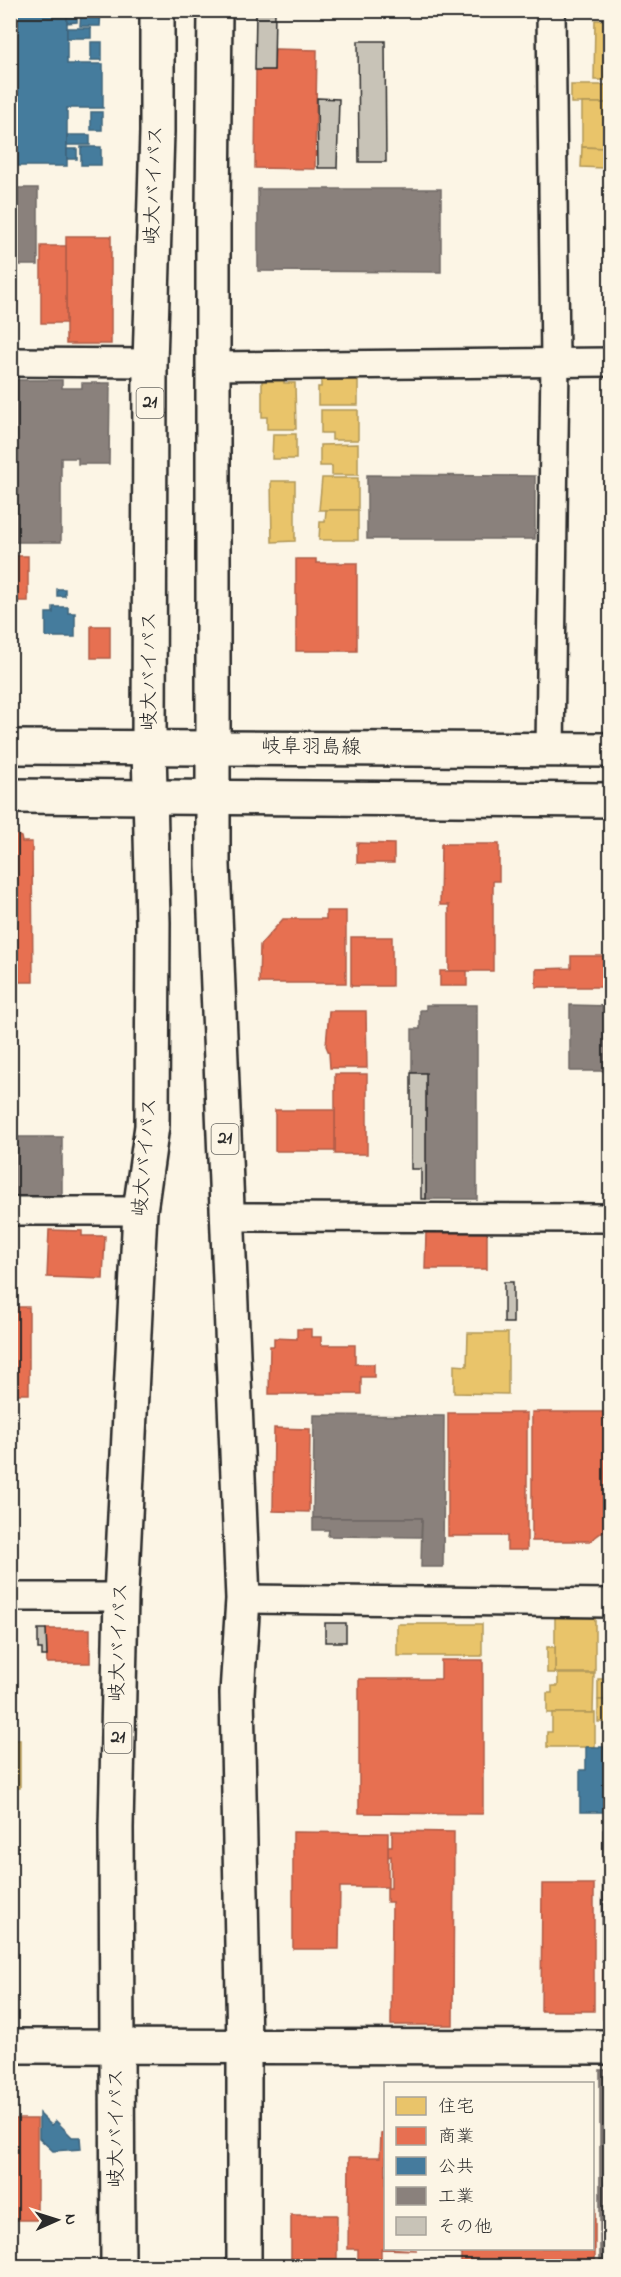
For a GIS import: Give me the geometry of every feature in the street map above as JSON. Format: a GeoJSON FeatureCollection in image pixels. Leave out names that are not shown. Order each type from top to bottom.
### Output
{"type":"FeatureCollection","features":[{"type":"Feature","properties":{"kind":"main road","name":"岐大バイパス"},"geometry":{"type":"LineString","coordinates":[[118,2266],[116,1828],[121,1597],[140,1210],[152,1126],[153,922],[149,747],[150,363],[157,132],[157,10]]}},
{"type":"Feature","properties":{"kind":"main road","name":"21"},"geometry":{"type":"LineString","coordinates":[[215,10],[213,864],[243,1599],[237,1693],[244,2046],[244,2266]]}},
{"type":"Feature","properties":{"kind":"main road","name":"岐阜羽島線"},"geometry":{"type":"LineString","coordinates":[[10,747],[213,746],[610,750]]}},
{"type":"Feature","properties":{"kind":"main road"},"geometry":{"type":"LineString","coordinates":[[10,796],[610,800]]}},
{"type":"Feature","properties":{"kind":"main road"},"geometry":{"type":"LineString","coordinates":[[10,2046],[610,2047]]}},
{"type":"Feature","properties":{"kind":"street"},"geometry":{"type":"LineString","coordinates":[[550,750],[555,362],[551,10]]}},
{"type":"Feature","properties":{"kind":"street"},"geometry":{"type":"LineString","coordinates":[[10,362],[150,363]]}},
{"type":"Feature","properties":{"kind":"street"},"geometry":{"type":"LineString","coordinates":[[213,366],[610,362]]}},
{"type":"Feature","properties":{"kind":"street"},"geometry":{"type":"LineString","coordinates":[[10,1211],[140,1210]]}},
{"type":"Feature","properties":{"kind":"street"},"geometry":{"type":"LineString","coordinates":[[228,1217],[610,1218]]}},
{"type":"Feature","properties":{"kind":"street"},"geometry":{"type":"LineString","coordinates":[[10,1597],[121,1597]]}},
{"type":"Feature","properties":{"kind":"street"},"geometry":{"type":"LineString","coordinates":[[243,1599],[610,1603]]}},
{"type":"Feature","properties":{"kind":"building: 住宅"},"geometry":{"type":"Polygon","coordinates":[[[595,20],[610,20],[610,80],[594,80],[595,20]]]}},
{"type":"Feature","properties":{"kind":"building: 住宅"},"geometry":{"type":"Polygon","coordinates":[[[571,85],[607,85],[607,103],[571,103],[571,85]]]}},
{"type":"Feature","properties":{"kind":"building: 住宅"},"geometry":{"type":"Polygon","coordinates":[[[582,103],[610,103],[610,148],[582,147],[582,103]]]}},
{"type":"Feature","properties":{"kind":"building: 住宅"},"geometry":{"type":"Polygon","coordinates":[[[582,147],[603,148],[603,168],[581,167],[582,147]]]}},
{"type":"Feature","properties":{"kind":"building: 住宅"},"geometry":{"type":"Polygon","coordinates":[[[603,148],[610,148],[610,158],[603,158],[603,148]]]}},
{"type":"Feature","properties":{"kind":"building: 住宅"},"geometry":{"type":"Polygon","coordinates":[[[262,377],[284,377],[284,383],[295,383],[296,429],[267,429],[267,417],[262,417],[262,377]]]}},
{"type":"Feature","properties":{"kind":"building: 住宅"},"geometry":{"type":"Polygon","coordinates":[[[358,379],[358,405],[318,405],[318,387],[321,387],[321,380],[358,379]]]}},
{"type":"Feature","properties":{"kind":"building: 住宅"},"geometry":{"type":"Polygon","coordinates":[[[321,410],[358,410],[358,440],[332,440],[332,433],[321,433],[321,410]]]}},
{"type":"Feature","properties":{"kind":"building: 住宅"},"geometry":{"type":"Polygon","coordinates":[[[273,434],[296,434],[296,459],[272,459],[273,434]]]}},
{"type":"Feature","properties":{"kind":"building: 住宅"},"geometry":{"type":"Polygon","coordinates":[[[358,444],[358,475],[332,475],[332,466],[320,466],[320,445],[358,444]]]}},
{"type":"Feature","properties":{"kind":"building: 住宅"},"geometry":{"type":"Polygon","coordinates":[[[322,478],[358,478],[358,510],[319,510],[322,478]]]}},
{"type":"Feature","properties":{"kind":"building: 住宅"},"geometry":{"type":"Polygon","coordinates":[[[271,481],[295,481],[295,541],[272,542],[271,481]]]}},
{"type":"Feature","properties":{"kind":"building: 住宅"},"geometry":{"type":"Polygon","coordinates":[[[326,510],[358,510],[358,540],[319,540],[320,522],[325,522],[326,510]]]}},
{"type":"Feature","properties":{"kind":"building: 住宅"},"geometry":{"type":"Polygon","coordinates":[[[468,1333],[508,1333],[508,1394],[454,1393],[454,1365],[467,1366],[468,1333]]]}},
{"type":"Feature","properties":{"kind":"building: 住宅"},"geometry":{"type":"Polygon","coordinates":[[[555,1616],[595,1616],[595,1673],[555,1673],[555,1616]]]}},
{"type":"Feature","properties":{"kind":"building: 住宅"},"geometry":{"type":"Polygon","coordinates":[[[397,1624],[482,1624],[482,1656],[397,1656],[397,1624]]]}},
{"type":"Feature","properties":{"kind":"building: 住宅"},"geometry":{"type":"Polygon","coordinates":[[[547,1647],[555,1647],[555,1673],[547,1673],[547,1647]]]}},
{"type":"Feature","properties":{"kind":"building: 住宅"},"geometry":{"type":"Polygon","coordinates":[[[558,1674],[594,1674],[593,1713],[547,1713],[547,1693],[552,1693],[552,1686],[558,1686],[558,1674]]]}},
{"type":"Feature","properties":{"kind":"building: 住宅"},"geometry":{"type":"Polygon","coordinates":[[[598,1679],[610,1679],[610,1700],[598,1700],[598,1679]]]}},
{"type":"Feature","properties":{"kind":"building: 住宅"},"geometry":{"type":"Polygon","coordinates":[[[598,1700],[610,1700],[610,1722],[598,1722],[598,1700]]]}},
{"type":"Feature","properties":{"kind":"building: 住宅"},"geometry":{"type":"Polygon","coordinates":[[[552,1713],[595,1713],[595,1747],[547,1747],[547,1732],[552,1732],[552,1713]]]}},
{"type":"Feature","properties":{"kind":"building: 住宅"},"geometry":{"type":"Polygon","coordinates":[[[604,1723],[610,1723],[610,1747],[604,1747],[604,1723]]]}},
{"type":"Feature","properties":{"kind":"building: 住宅"},"geometry":{"type":"Polygon","coordinates":[[[10,1740],[20,1740],[20,1788],[10,1788],[10,1740]]]}},
{"type":"Feature","properties":{"kind":"building: 商業"},"geometry":{"type":"Polygon","coordinates":[[[275,49],[317,50],[315,169],[255,168],[256,70],[274,70],[275,49]]]}},
{"type":"Feature","properties":{"kind":"building: 商業"},"geometry":{"type":"Polygon","coordinates":[[[66,236],[111,236],[111,344],[66,344],[66,236]]]}},
{"type":"Feature","properties":{"kind":"building: 商業"},"geometry":{"type":"Polygon","coordinates":[[[41,246],[66,246],[66,323],[41,323],[41,246]]]}},
{"type":"Feature","properties":{"kind":"building: 商業"},"geometry":{"type":"Polygon","coordinates":[[[10,556],[28,556],[28,601],[10,601],[10,556]]]}},
{"type":"Feature","properties":{"kind":"building: 商業"},"geometry":{"type":"Polygon","coordinates":[[[296,559],[316,559],[316,563],[357,563],[357,651],[296,651],[296,559]]]}},
{"type":"Feature","properties":{"kind":"building: 商業"},"geometry":{"type":"Polygon","coordinates":[[[91,626],[110,626],[110,658],[91,658],[91,626]]]}},
{"type":"Feature","properties":{"kind":"building: 商業"},"geometry":{"type":"Polygon","coordinates":[[[15,834],[21,837],[22,842],[32,842],[33,982],[10,982],[10,836],[15,834]]]}},
{"type":"Feature","properties":{"kind":"building: 商業"},"geometry":{"type":"Polygon","coordinates":[[[357,843],[394,844],[394,863],[357,863],[357,843]]]}},
{"type":"Feature","properties":{"kind":"building: 商業"},"geometry":{"type":"Polygon","coordinates":[[[441,844],[499,844],[499,881],[493,881],[493,971],[449,971],[449,905],[440,905],[441,844]]]}},
{"type":"Feature","properties":{"kind":"building: 商業"},"geometry":{"type":"Polygon","coordinates":[[[326,911],[346,911],[346,983],[259,983],[260,945],[283,919],[326,919],[326,911]]]}},
{"type":"Feature","properties":{"kind":"building: 商業"},"geometry":{"type":"Polygon","coordinates":[[[351,937],[392,937],[392,986],[351,986],[351,937]]]}},
{"type":"Feature","properties":{"kind":"building: 商業"},"geometry":{"type":"Polygon","coordinates":[[[571,956],[610,956],[610,987],[536,987],[536,969],[571,968],[571,956]]]}},
{"type":"Feature","properties":{"kind":"building: 商業"},"geometry":{"type":"Polygon","coordinates":[[[440,971],[467,971],[467,986],[440,986],[440,971]]]}},
{"type":"Feature","properties":{"kind":"building: 商業"},"geometry":{"type":"Polygon","coordinates":[[[329,1011],[366,1011],[367,1068],[330,1068],[326,1046],[329,1011]]]}},
{"type":"Feature","properties":{"kind":"building: 商業"},"geometry":{"type":"Polygon","coordinates":[[[335,1074],[367,1074],[367,1154],[335,1154],[335,1074]]]}},
{"type":"Feature","properties":{"kind":"building: 商業"},"geometry":{"type":"Polygon","coordinates":[[[275,1110],[335,1110],[335,1151],[275,1151],[275,1110]]]}},
{"type":"Feature","properties":{"kind":"building: 商業"},"geometry":{"type":"Polygon","coordinates":[[[49,1230],[82,1231],[82,1236],[105,1236],[103,1279],[47,1277],[49,1230]]]}},
{"type":"Feature","properties":{"kind":"building: 商業"},"geometry":{"type":"Polygon","coordinates":[[[426,1232],[487,1232],[487,1269],[425,1269],[426,1232]]]}},
{"type":"Feature","properties":{"kind":"building: 商業"},"geometry":{"type":"Polygon","coordinates":[[[10,1307],[29,1307],[29,1394],[17,1394],[17,1396],[10,1396],[10,1307]]]}},
{"type":"Feature","properties":{"kind":"building: 商業"},"geometry":{"type":"Polygon","coordinates":[[[297,1329],[311,1329],[311,1337],[321,1337],[321,1345],[355,1345],[355,1364],[374,1364],[374,1377],[361,1377],[361,1394],[269,1394],[270,1346],[274,1346],[274,1338],[297,1339],[297,1329]]]}},
{"type":"Feature","properties":{"kind":"building: 商業"},"geometry":{"type":"Polygon","coordinates":[[[532,1412],[610,1412],[610,1526],[590,1541],[532,1541],[532,1412]]]}},
{"type":"Feature","properties":{"kind":"building: 商業"},"geometry":{"type":"Polygon","coordinates":[[[448,1413],[527,1413],[527,1550],[507,1550],[507,1536],[448,1536],[448,1413]]]}},
{"type":"Feature","properties":{"kind":"building: 商業"},"geometry":{"type":"Polygon","coordinates":[[[274,1428],[310,1429],[309,1512],[273,1511],[274,1428]]]}},
{"type":"Feature","properties":{"kind":"building: 商業"},"geometry":{"type":"Polygon","coordinates":[[[46,1629],[90,1629],[90,1663],[47,1663],[46,1629]]]}},
{"type":"Feature","properties":{"kind":"building: 商業"},"geometry":{"type":"Polygon","coordinates":[[[441,1660],[483,1660],[483,1814],[359,1813],[359,1679],[441,1679],[441,1660]]]}},
{"type":"Feature","properties":{"kind":"building: 商業"},"geometry":{"type":"Polygon","coordinates":[[[392,1831],[454,1832],[453,2025],[391,2025],[392,1902],[387,1902],[387,1888],[391,1888],[391,1856],[388,1857],[388,1846],[392,1846],[392,1831]]]}},
{"type":"Feature","properties":{"kind":"building: 商業"},"geometry":{"type":"Polygon","coordinates":[[[293,1832],[388,1833],[388,1887],[340,1887],[339,1949],[293,1949],[293,1832]]]}},
{"type":"Feature","properties":{"kind":"building: 商業"},"geometry":{"type":"Polygon","coordinates":[[[542,1884],[594,1884],[594,2011],[541,2011],[542,1884]]]}},
{"type":"Feature","properties":{"kind":"building: 商業"},"geometry":{"type":"Polygon","coordinates":[[[603,1966],[610,1966],[610,2026],[607,2026],[607,2019],[603,2019],[603,1966]]]}},
{"type":"Feature","properties":{"kind":"building: 商業"},"geometry":{"type":"Polygon","coordinates":[[[10,2119],[37,2119],[37,2220],[10,2220],[10,2119]]]}},
{"type":"Feature","properties":{"kind":"building: 商業"},"geometry":{"type":"Polygon","coordinates":[[[381,2133],[384,2133],[384,2249],[381,2249],[381,2259],[358,2259],[358,2249],[348,2249],[349,2157],[380,2157],[381,2133]]]}},
{"type":"Feature","properties":{"kind":"building: 商業"},"geometry":{"type":"Polygon","coordinates":[[[595,2193],[595,2262],[461,2262],[461,2250],[594,2250],[595,2193]]]}},
{"type":"Feature","properties":{"kind":"building: 商業"},"geometry":{"type":"Polygon","coordinates":[[[291,2215],[337,2215],[337,2259],[291,2259],[291,2215]]]}},
{"type":"Feature","properties":{"kind":"building: 公共"},"geometry":{"type":"Polygon","coordinates":[[[10,10],[67,10],[67,64],[103,64],[103,108],[67,108],[67,166],[10,166],[10,10]]]}},
{"type":"Feature","properties":{"kind":"building: 公共"},"geometry":{"type":"Polygon","coordinates":[[[81,10],[101,10],[100,26],[80,26],[81,10]]]}},
{"type":"Feature","properties":{"kind":"building: 公共"},"geometry":{"type":"Polygon","coordinates":[[[67,13],[77,13],[77,22],[67,23],[67,13]]]}},
{"type":"Feature","properties":{"kind":"building: 公共"},"geometry":{"type":"Polygon","coordinates":[[[67,28],[91,28],[91,38],[67,38],[67,28]]]}},
{"type":"Feature","properties":{"kind":"building: 公共"},"geometry":{"type":"Polygon","coordinates":[[[91,42],[102,42],[102,60],[91,60],[91,42]]]}},
{"type":"Feature","properties":{"kind":"building: 公共"},"geometry":{"type":"Polygon","coordinates":[[[91,112],[102,112],[102,130],[91,130],[91,112]]]}},
{"type":"Feature","properties":{"kind":"building: 公共"},"geometry":{"type":"Polygon","coordinates":[[[67,135],[90,135],[90,145],[67,145],[67,135]]]}},
{"type":"Feature","properties":{"kind":"building: 公共"},"geometry":{"type":"Polygon","coordinates":[[[81,147],[101,147],[101,165],[81,165],[81,147]]]}},
{"type":"Feature","properties":{"kind":"building: 公共"},"geometry":{"type":"Polygon","coordinates":[[[67,149],[77,149],[77,159],[67,159],[67,149]]]}},
{"type":"Feature","properties":{"kind":"building: 公共"},"geometry":{"type":"Polygon","coordinates":[[[57,589],[65,589],[65,596],[57,596],[57,589]]]}},
{"type":"Feature","properties":{"kind":"building: 公共"},"geometry":{"type":"Polygon","coordinates":[[[53,607],[68,607],[68,613],[75,613],[75,637],[46,637],[46,613],[53,613],[53,607]]]}},
{"type":"Feature","properties":{"kind":"building: 公共"},"geometry":{"type":"Polygon","coordinates":[[[586,1747],[610,1747],[610,1812],[580,1812],[580,1770],[586,1770],[586,1747]]]}},
{"type":"Feature","properties":{"kind":"building: 公共"},"geometry":{"type":"Polygon","coordinates":[[[39,2113],[51,2125],[56,2121],[72,2137],[80,2137],[81,2149],[53,2151],[39,2138],[39,2113]]]}},
{"type":"Feature","properties":{"kind":"building: 工業"},"geometry":{"type":"Polygon","coordinates":[[[10,188],[38,188],[38,265],[10,265],[10,188]]]}},
{"type":"Feature","properties":{"kind":"building: 工業"},"geometry":{"type":"Polygon","coordinates":[[[258,189],[441,189],[441,272],[258,271],[258,189]]]}},
{"type":"Feature","properties":{"kind":"building: 工業"},"geometry":{"type":"Polygon","coordinates":[[[10,380],[62,380],[62,388],[82,388],[82,383],[110,383],[109,464],[78,464],[78,458],[61,458],[61,542],[10,542],[10,380]]]}},
{"type":"Feature","properties":{"kind":"building: 工業"},"geometry":{"type":"Polygon","coordinates":[[[367,475],[535,476],[535,539],[367,539],[367,475]]]}},
{"type":"Feature","properties":{"kind":"building: 工業"},"geometry":{"type":"Polygon","coordinates":[[[426,1005],[477,1005],[477,1199],[426,1199],[426,1073],[412,1073],[412,1029],[420,1029],[420,1010],[426,1010],[426,1005]]]}},
{"type":"Feature","properties":{"kind":"building: 工業"},"geometry":{"type":"Polygon","coordinates":[[[570,1005],[610,1006],[610,1071],[570,1071],[570,1005]]]}},
{"type":"Feature","properties":{"kind":"building: 工業"},"geometry":{"type":"Polygon","coordinates":[[[10,1137],[62,1137],[62,1200],[10,1200],[10,1137]]]}},
{"type":"Feature","properties":{"kind":"building: 工業"},"geometry":{"type":"Polygon","coordinates":[[[314,1415],[444,1416],[443,1567],[421,1567],[422,1518],[313,1518],[314,1415]]]}},
{"type":"Feature","properties":{"kind":"building: 工業"},"geometry":{"type":"Polygon","coordinates":[[[313,1518],[422,1518],[421,1537],[328,1536],[329,1530],[313,1530],[313,1518]]]}},
{"type":"Feature","properties":{"kind":"building: 工業"},"geometry":{"type":"Polygon","coordinates":[[[603,1830],[610,1830],[610,1961],[602,1961],[603,1830]]]}},
{"type":"Feature","properties":{"kind":"building: 工業"},"geometry":{"type":"Polygon","coordinates":[[[600,2070],[610,2070],[610,2261],[600,2261],[600,2070]]]}},
{"type":"Feature","properties":{"kind":"building: その他"},"geometry":{"type":"Polygon","coordinates":[[[256,10],[275,10],[274,70],[255,70],[256,10]]]}},
{"type":"Feature","properties":{"kind":"building: その他"},"geometry":{"type":"Polygon","coordinates":[[[358,41],[385,41],[386,162],[359,162],[358,41]]]}},
{"type":"Feature","properties":{"kind":"building: その他"},"geometry":{"type":"Polygon","coordinates":[[[317,98],[339,99],[337,168],[318,168],[317,98]]]}},
{"type":"Feature","properties":{"kind":"building: その他"},"geometry":{"type":"Polygon","coordinates":[[[606,159],[610,159],[610,170],[606,170],[606,159]]]}},
{"type":"Feature","properties":{"kind":"building: その他"},"geometry":{"type":"Polygon","coordinates":[[[411,1073],[426,1073],[426,1199],[421,1199],[421,1169],[411,1169],[411,1073]]]}},
{"type":"Feature","properties":{"kind":"building: その他"},"geometry":{"type":"Polygon","coordinates":[[[504,1282],[513,1282],[513,1323],[504,1323],[504,1282]]]}},
{"type":"Feature","properties":{"kind":"building: その他"},"geometry":{"type":"Polygon","coordinates":[[[325,1623],[346,1623],[346,1642],[325,1642],[325,1623]]]}},
{"type":"Feature","properties":{"kind":"building: その他"},"geometry":{"type":"Polygon","coordinates":[[[38,1629],[46,1629],[47,1656],[42,1656],[42,1649],[38,1649],[38,1629]]]}}]}
